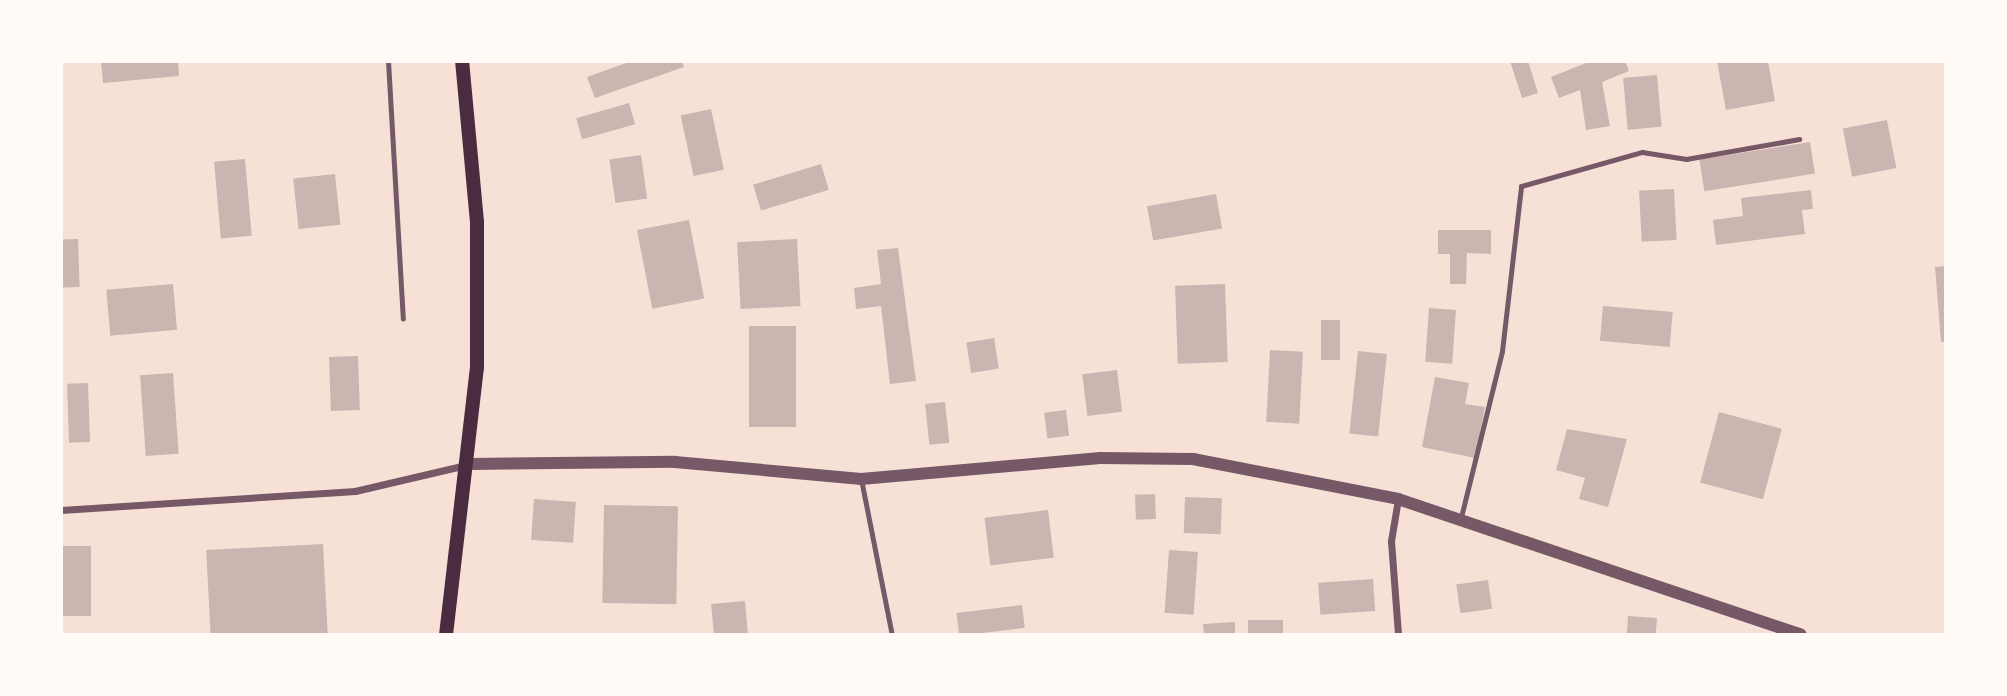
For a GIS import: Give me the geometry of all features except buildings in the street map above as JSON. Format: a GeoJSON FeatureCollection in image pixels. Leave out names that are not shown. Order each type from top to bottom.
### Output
{"type":"FeatureCollection","features":[{"type":"Feature","properties":{"kind":"main road"},"geometry":{"type":"LineString","coordinates":[[446,635],[469,464],[477,222],[462,61]]}},
{"type":"Feature","properties":{"kind":"street"},"geometry":{"type":"LineString","coordinates":[[61,510],[355,491],[469,464],[675,462],[861,479],[1100,458],[1193,459],[1398,499],[1461,517],[1801,635]]}},
{"type":"Feature","properties":{"kind":"street"},"geometry":{"type":"LineString","coordinates":[[1398,499],[1391,541],[1398,635]]}},
{"type":"Feature","properties":{"kind":"lane"},"geometry":{"type":"LineString","coordinates":[[388,61],[403,319]]}},
{"type":"Feature","properties":{"kind":"lane"},"geometry":{"type":"LineString","coordinates":[[1461,517],[1502,352],[1521,186],[1642,152],[1686,159],[1799,139]]}},
{"type":"Feature","properties":{"kind":"lane"},"geometry":{"type":"LineString","coordinates":[[861,479],[892,635]]}}]}
